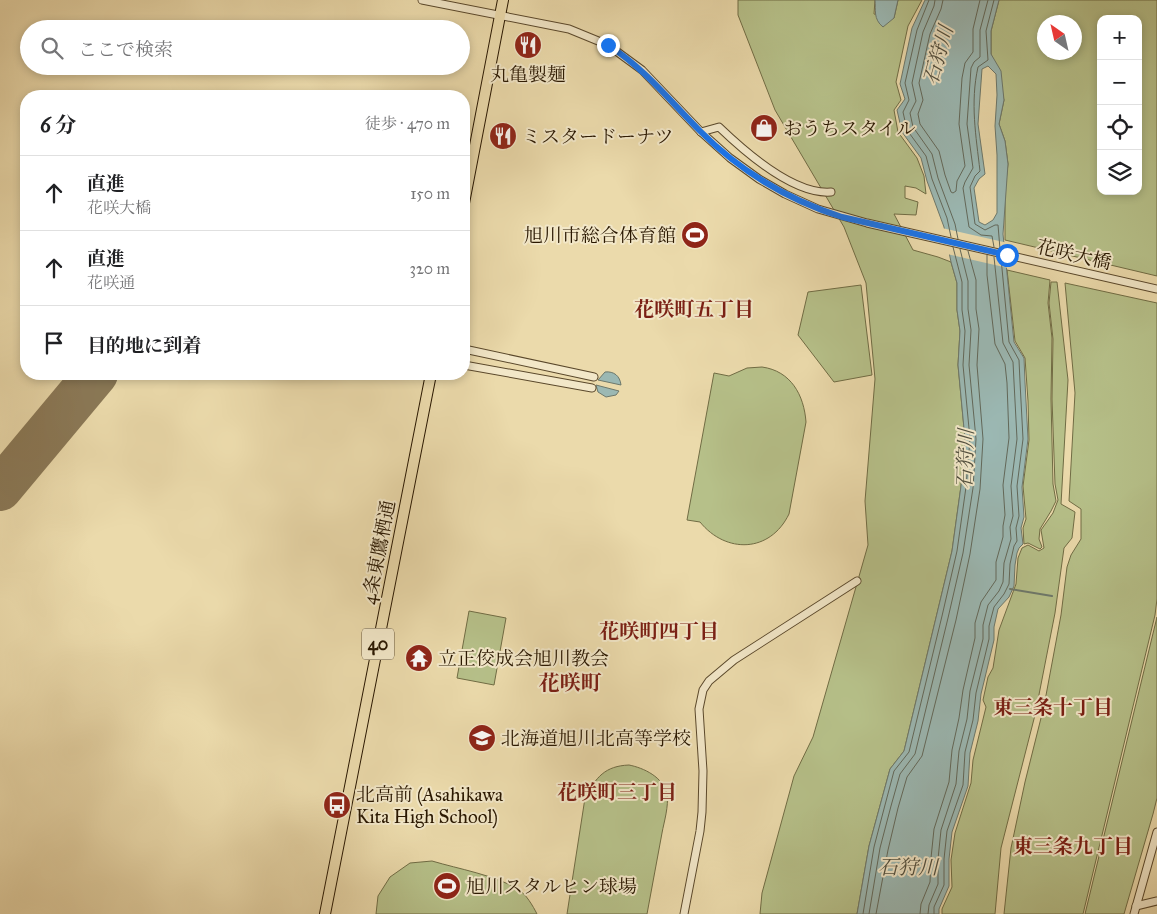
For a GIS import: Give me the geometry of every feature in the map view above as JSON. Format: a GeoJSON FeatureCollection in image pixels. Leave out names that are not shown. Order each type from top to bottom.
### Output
{"type":"FeatureCollection","features":[{"type":"Feature","properties":{"kind":"highway"},"geometry":{"type":"LineString","coordinates":[[470,172],[503,0]]}},
{"type":"Feature","properties":{"kind":"highway","name":"4条東鷹栖通"},"geometry":{"type":"LineString","coordinates":[[325,914],[429,380]]}},
{"type":"Feature","properties":{"kind":"street","name":"花咲大橋"},"geometry":{"type":"LineString","coordinates":[[422,0],[569,29],[608,45],[642,70],[701,132],[730,158],[759,179],[785,194],[818,209],[867,223],[1157,290]]}},
{"type":"Feature","properties":{"kind":"street"},"geometry":{"type":"LineString","coordinates":[[701,132],[719,126],[744,150],[773,171],[809,190],[831,192]]}},
{"type":"Feature","properties":{"kind":"street"},"geometry":{"type":"LineString","coordinates":[[470,350],[594,376]]}},
{"type":"Feature","properties":{"kind":"street"},"geometry":{"type":"LineString","coordinates":[[470,366],[592,388]]}},
{"type":"Feature","properties":{"kind":"street"},"geometry":{"type":"LineString","coordinates":[[684,914],[702,812],[703,771],[699,709],[703,690],[709,681],[734,660],[857,581]]}},
{"type":"Feature","properties":{"kind":"street"},"geometry":{"type":"LineString","coordinates":[[1134,914],[1156,837]]}},
{"type":"Feature","properties":{"kind":"street"},"geometry":{"type":"LineString","coordinates":[[1136,906],[1157,901]]}},
{"type":"Feature","properties":{"kind":"green space"},"geometry":{"type":"Polygon","coordinates":[[[738,0],[875,0],[874,14],[894,18],[898,0],[922,0],[908,26],[896,82],[901,100],[894,110],[898,132],[917,158],[924,176],[926,194],[916,188],[905,186],[905,198],[918,202],[916,215],[894,214],[913,250],[951,262],[957,283],[957,310],[960,331],[958,365],[965,439],[952,551],[904,751],[890,769],[869,846],[857,914],[760,914],[762,893],[794,776],[813,737],[868,545],[865,501],[875,379],[866,283],[844,227],[775,110],[738,15],[738,0]]]}},
{"type":"Feature","properties":{"kind":"green space"},"geometry":{"type":"Polygon","coordinates":[[[999,0],[1157,0],[1157,276],[1005,240],[1005,189],[1008,164],[1005,141],[999,124],[1004,100],[991,54],[991,31],[999,0]]]}},
{"type":"Feature","properties":{"kind":"green space"},"geometry":{"type":"Polygon","coordinates":[[[1007,270],[1050,280],[1048,303],[1052,338],[1053,484],[1056,501],[1040,529],[1039,539],[1042,547],[1040,549],[1028,543],[1024,544],[1023,528],[1026,519],[1023,486],[1029,440],[1028,401],[1025,358],[1015,341],[1007,270]]]}},
{"type":"Feature","properties":{"kind":"green space"},"geometry":{"type":"Polygon","coordinates":[[[1051,282],[1057,282],[1068,380],[1061,504],[1075,512],[1072,538],[1064,548],[1055,613],[1035,715],[1001,848],[995,914],[942,914],[942,909],[952,887],[951,860],[955,833],[971,783],[973,760],[986,707],[983,700],[988,677],[993,668],[999,630],[1016,584],[1018,558],[1022,548],[1028,545],[1039,551],[1044,548],[1041,530],[1053,513],[1058,500],[1055,484],[1052,399],[1053,339],[1049,303],[1051,282]]]}},
{"type":"Feature","properties":{"kind":"green space"},"geometry":{"type":"Polygon","coordinates":[[[1065,283],[1157,303],[1157,599],[1155,615],[1083,914],[1004,914],[1011,848],[1044,706],[1061,615],[1067,567],[1071,555],[1081,539],[1081,509],[1069,501],[1075,393],[1065,283]]]}},
{"type":"Feature","properties":{"kind":"green space"},"geometry":{"type":"Polygon","coordinates":[[[861,285],[872,375],[834,382],[798,335],[808,292],[861,285]]]}},
{"type":"Feature","properties":{"kind":"green space"},"geometry":{"type":"Polygon","coordinates":[[[762,367],[781,373],[794,386],[805,412],[806,422],[789,514],[781,527],[771,536],[747,545],[735,544],[722,540],[700,522],[687,520],[714,373],[729,376],[747,368],[762,367]]]}},
{"type":"Feature","properties":{"kind":"green space"},"geometry":{"type":"Polygon","coordinates":[[[469,611],[506,618],[494,685],[457,678],[469,611]]]}},
{"type":"Feature","properties":{"kind":"green space"},"geometry":{"type":"Polygon","coordinates":[[[1157,617],[1157,798],[1124,914],[1085,914],[1157,617]]]}},
{"type":"Feature","properties":{"kind":"green space"},"geometry":{"type":"Polygon","coordinates":[[[629,765],[641,768],[652,774],[665,788],[667,794],[666,814],[647,914],[567,914],[585,798],[593,784],[607,770],[629,765]]]}},
{"type":"Feature","properties":{"kind":"green space","name":"旭川スタルヒン球場"},"geometry":{"type":"Polygon","coordinates":[[[432,861],[509,884],[524,894],[537,914],[376,914],[378,896],[390,877],[410,863],[432,861]]]}},
{"type":"Feature","properties":{"kind":"water"},"geometry":{"type":"Polygon","coordinates":[[[875,0],[898,0],[894,18],[883,27],[876,18],[875,0]]]}},
{"type":"Feature","properties":{"kind":"water","name":"石狩川"},"geometry":{"type":"Polygon","coordinates":[[[925,0],[999,0],[991,31],[991,54],[1001,71],[1004,100],[999,124],[1005,141],[1008,164],[1003,234],[1014,342],[1024,358],[1028,439],[1022,487],[1024,517],[1021,528],[1023,544],[1017,553],[1014,586],[1009,597],[998,609],[994,627],[994,640],[970,753],[968,786],[952,832],[949,886],[939,909],[939,914],[857,914],[869,846],[890,769],[904,751],[952,551],[965,439],[958,365],[960,331],[957,310],[957,283],[944,227],[927,181],[921,158],[902,132],[897,110],[905,99],[900,84],[912,28],[925,0]],[[988,66],[982,69],[978,124],[985,174],[979,179],[974,188],[979,222],[985,225],[993,220],[997,213],[996,74],[988,66]]]}},
{"type":"Feature","properties":{"kind":"water"},"geometry":{"type":"Polygon","coordinates":[[[605,372],[611,372],[616,375],[621,385],[598,380],[605,372]]]}},
{"type":"Feature","properties":{"kind":"water"},"geometry":{"type":"Polygon","coordinates":[[[596,385],[619,391],[616,395],[606,397],[598,392],[596,385]]]}},
{"type":"Feature","properties":{"kind":"pier"},"geometry":{"type":"Polygon","coordinates":[[[942,228],[1008,243],[1008,268],[947,254],[942,228]]]}},
{"type":"Feature","properties":{"kind":"waterway"},"geometry":{"type":"LineString","coordinates":[[1010,589],[1052,596]]}},
{"type":"Feature","properties":{"kind":"runway"},"geometry":{"type":"LineString","coordinates":[[0,489],[91,380]]}},
{"type":"Feature","properties":{"kind":"place","name":"丸亀製麺"},"geometry":{"type":"Point","coordinates":[528,45]}},
{"type":"Feature","properties":{"kind":"place","name":"おうちスタイル"},"geometry":{"type":"Point","coordinates":[764,128]}},
{"type":"Feature","properties":{"kind":"place","name":"ミスタードーナツ"},"geometry":{"type":"Point","coordinates":[503,136]}},
{"type":"Feature","properties":{"kind":"place","name":"旭川市総合体育館"},"geometry":{"type":"Point","coordinates":[695,235]}},
{"type":"Feature","properties":{"kind":"place","name":"立正佼成会旭川教会"},"geometry":{"type":"Point","coordinates":[419,658]}},
{"type":"Feature","properties":{"kind":"place","name":"北海道旭川北高等学校"},"geometry":{"type":"Point","coordinates":[482,738]}},
{"type":"Feature","properties":{"kind":"place","name":"北高前 (Asahikawa Kita High School)"},"geometry":{"type":"Point","coordinates":[337,805]}},
{"type":"Feature","properties":{"kind":"place","name":"旭川スタルヒン球場"},"geometry":{"type":"Point","coordinates":[447,886]}},
{"type":"Feature","properties":{"kind":"district","name":"花咲町五丁目"},"geometry":{"type":"Point","coordinates":[694,309]}},
{"type":"Feature","properties":{"kind":"district","name":"花咲町四丁目"},"geometry":{"type":"Point","coordinates":[659,631]}},
{"type":"Feature","properties":{"kind":"district","name":"花咲町"},"geometry":{"type":"Point","coordinates":[570,683]}},
{"type":"Feature","properties":{"kind":"district","name":"東三条十丁目"},"geometry":{"type":"Point","coordinates":[1053,707]}},
{"type":"Feature","properties":{"kind":"district","name":"花咲町三丁目"},"geometry":{"type":"Point","coordinates":[617,792]}},
{"type":"Feature","properties":{"kind":"district","name":"東三条九丁目"},"geometry":{"type":"Point","coordinates":[1073,846]}},
{"type":"Feature","properties":{"kind":"route"},"geometry":{"type":"LineString","coordinates":[[608,45],[642,70],[701,132],[730,158],[759,179],[785,194],[818,209],[842,217],[1007,255]]}}]}
